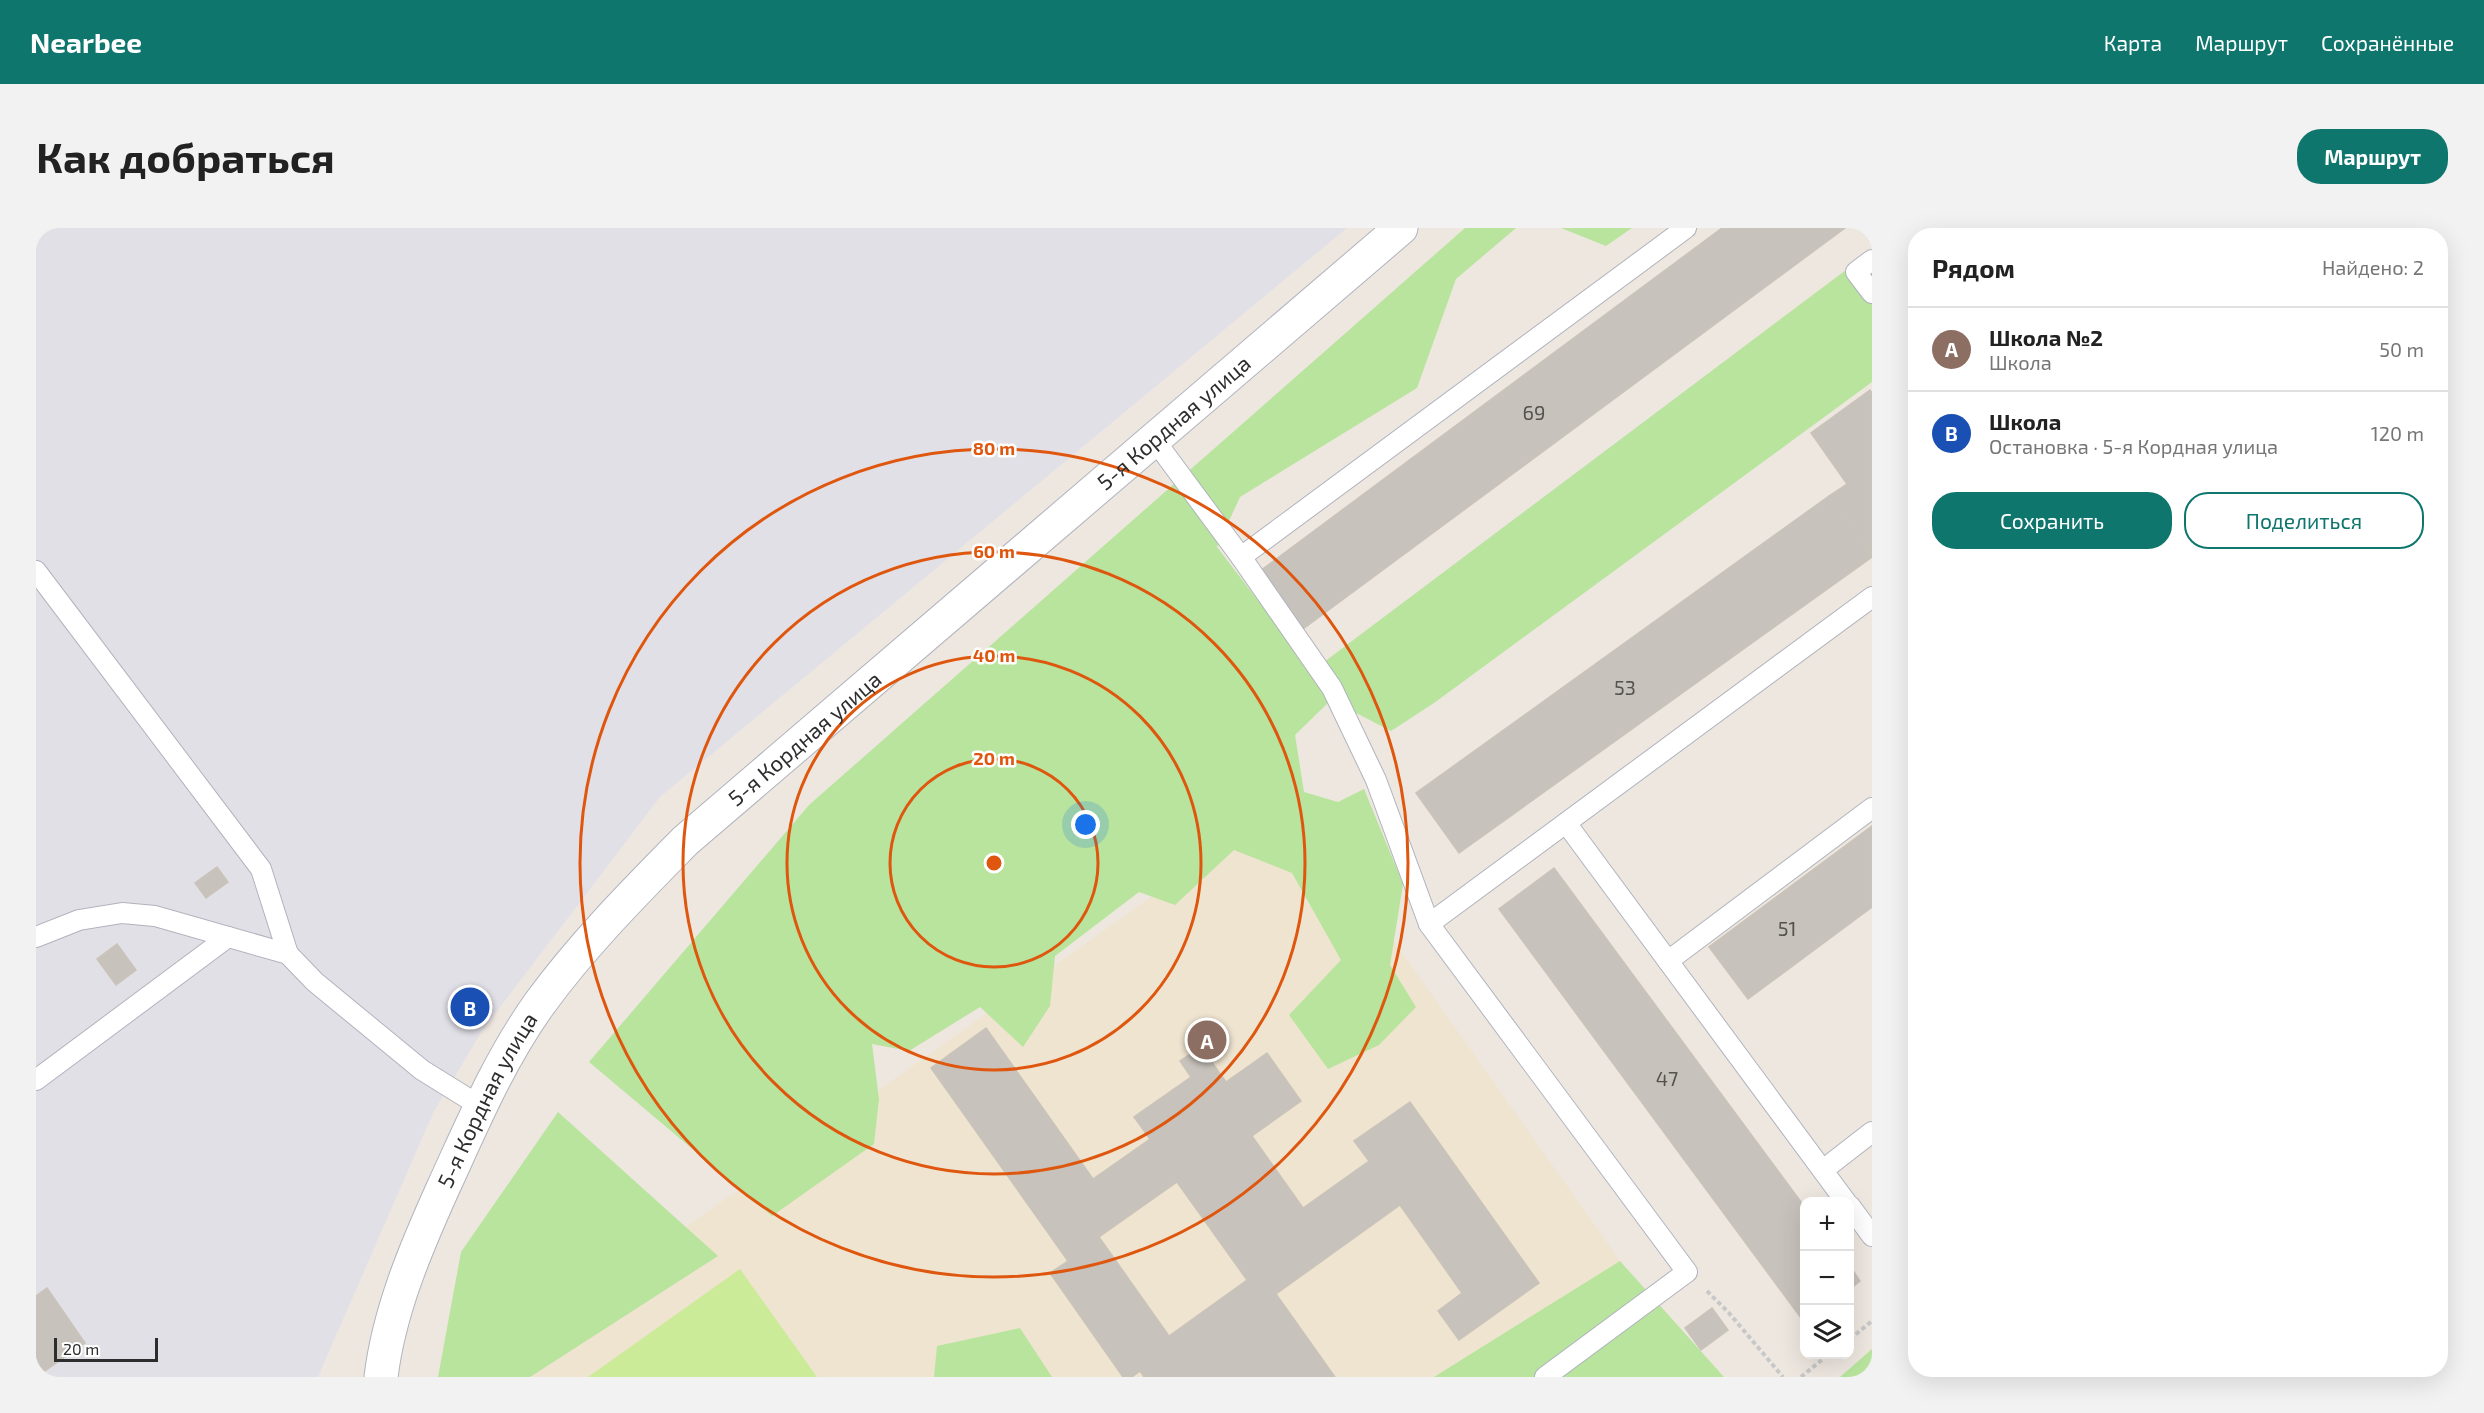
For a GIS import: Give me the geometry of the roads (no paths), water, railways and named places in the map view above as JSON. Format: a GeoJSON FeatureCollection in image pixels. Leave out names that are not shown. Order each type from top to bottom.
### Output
{"type":"FeatureCollection","features":[{"type":"Feature","properties":{"kind":"main road","name":"5-я Кордная улица"},"geometry":{"type":"LineString","coordinates":[[381,1377],[385,1347],[414,1252],[480,1106],[509,1052],[540,1004],[600,927],[685,841],[1401,228]]}},
{"type":"Feature","properties":{"kind":"lane"},"geometry":{"type":"LineString","coordinates":[[1241,557],[1686,228]]}},
{"type":"Feature","properties":{"kind":"lane"},"geometry":{"type":"LineString","coordinates":[[1872,260],[1856,272],[1872,293]]}},
{"type":"Feature","properties":{"kind":"lane"},"geometry":{"type":"LineString","coordinates":[[1153,438],[1241,557],[1332,688],[1376,780],[1429,924],[1687,1272],[1545,1377]]}},
{"type":"Feature","properties":{"kind":"lane"},"geometry":{"type":"LineString","coordinates":[[36,571],[261,869],[288,954],[315,982],[422,1070],[480,1106]]}},
{"type":"Feature","properties":{"kind":"lane"},"geometry":{"type":"LineString","coordinates":[[1429,924],[1872,597]]}},
{"type":"Feature","properties":{"kind":"lane"},"geometry":{"type":"LineString","coordinates":[[1668,961],[1872,808]]}},
{"type":"Feature","properties":{"kind":"lane"},"geometry":{"type":"LineString","coordinates":[[1566,823],[1842,1197]]}},
{"type":"Feature","properties":{"kind":"lane"},"geometry":{"type":"LineString","coordinates":[[36,937],[79,920],[122,913],[154,916],[288,954]]}},
{"type":"Feature","properties":{"kind":"lane"},"geometry":{"type":"LineString","coordinates":[[36,1080],[228,937]]}},
{"type":"Feature","properties":{"kind":"lane"},"geometry":{"type":"LineString","coordinates":[[1823,1170],[1872,1132]]}},
{"type":"Feature","properties":{"kind":"lane"},"geometry":{"type":"LineString","coordinates":[[1854,1211],[1872,1236]]}},
{"type":"Feature","properties":{"kind":"place","name":"Школа"},"geometry":{"type":"Point","coordinates":[470,1007]}},
{"type":"Feature","properties":{"kind":"place","name":"Школа №2"},"geometry":{"type":"Point","coordinates":[1207,1040]}}]}
